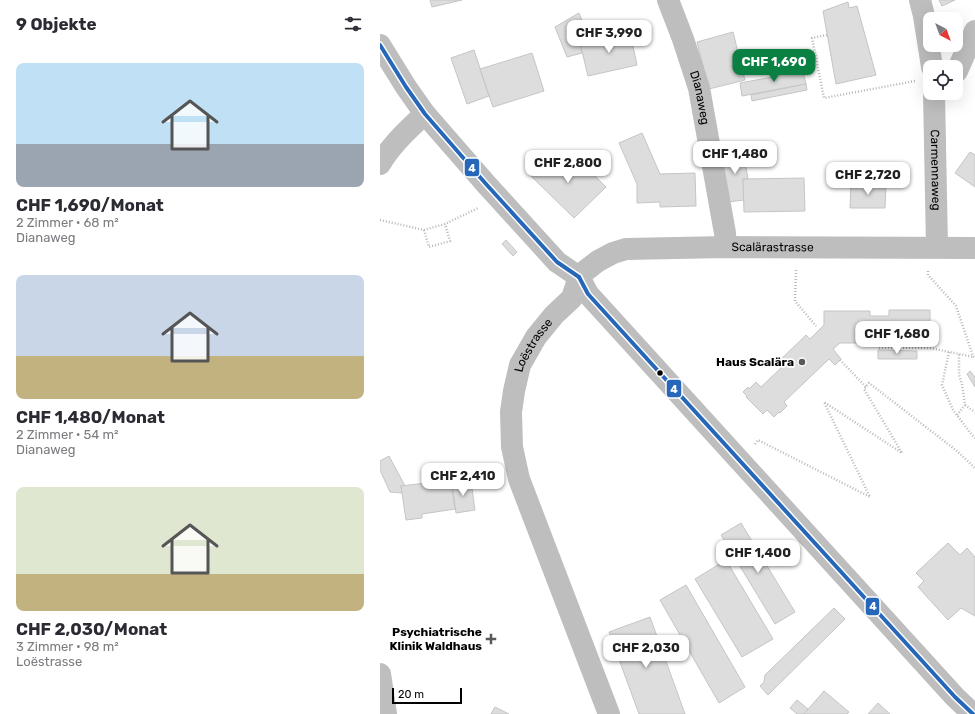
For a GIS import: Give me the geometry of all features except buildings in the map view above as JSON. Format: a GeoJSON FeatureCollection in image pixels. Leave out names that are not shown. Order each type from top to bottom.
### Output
{"type":"FeatureCollection","features":[{"type":"Feature","properties":{"kind":"street","name":"Dianaweg"},"geometry":{"type":"LineString","coordinates":[[668,0],[699,88],[725,233],[726,247]]}},
{"type":"Feature","properties":{"kind":"street","name":"Carmennaweg"},"geometry":{"type":"LineString","coordinates":[[920,0],[924,16],[927,60]]}},
{"type":"Feature","properties":{"kind":"street"},"geometry":{"type":"LineString","coordinates":[[962,60],[975,31]]}},
{"type":"Feature","properties":{"kind":"street"},"geometry":{"type":"LineString","coordinates":[[380,45],[425,114],[486,184],[557,262],[579,277],[588,294],[625,336],[955,697],[974,714]]}},
{"type":"Feature","properties":{"kind":"street","name":"Carmennaweg"},"geometry":{"type":"LineString","coordinates":[[930,100],[937,248]]}},
{"type":"Feature","properties":{"kind":"street"},"geometry":{"type":"LineString","coordinates":[[380,164],[395,144],[425,114]]}},
{"type":"Feature","properties":{"kind":"street","name":"Scalärastrasse"},"geometry":{"type":"LineString","coordinates":[[579,277],[598,261],[626,248],[975,248]]}},
{"type":"Feature","properties":{"kind":"street","name":"Loëstrasse"},"geometry":{"type":"LineString","coordinates":[[579,277],[572,298],[554,315],[536,337],[520,365],[511,412],[512,448],[520,479],[609,714]]}},
{"type":"Feature","properties":{"kind":"street"},"geometry":{"type":"LineString","coordinates":[[380,674],[386,714]]}},
{"type":"Feature","properties":{"kind":"path"},"geometry":{"type":"LineString","coordinates":[[827,35],[812,38],[824,98],[923,81]]}},
{"type":"Feature","properties":{"kind":"path"},"geometry":{"type":"LineString","coordinates":[[380,220],[424,230],[445,224],[484,206]]}},
{"type":"Feature","properties":{"kind":"path"},"geometry":{"type":"LineString","coordinates":[[424,230],[429,247],[450,241],[445,224]]}},
{"type":"Feature","properties":{"kind":"path"},"geometry":{"type":"LineString","coordinates":[[796,269],[795,301],[816,326]]}},
{"type":"Feature","properties":{"kind":"path"},"geometry":{"type":"LineString","coordinates":[[928,271],[928,275],[956,306],[975,358]]}},
{"type":"Feature","properties":{"kind":"path"},"geometry":{"type":"LineString","coordinates":[[879,348],[930,348],[975,358]]}},
{"type":"Feature","properties":{"kind":"path"},"geometry":{"type":"LineString","coordinates":[[949,352],[942,385],[957,415],[975,438]]}},
{"type":"Feature","properties":{"kind":"path"},"geometry":{"type":"LineString","coordinates":[[957,415],[965,405],[959,375],[959,354]]}},
{"type":"Feature","properties":{"kind":"path"},"geometry":{"type":"LineString","coordinates":[[840,360],[866,387]]}},
{"type":"Feature","properties":{"kind":"path"},"geometry":{"type":"LineString","coordinates":[[754,444],[758,440],[870,497],[824,402],[902,454],[864,389],[869,383],[957,451],[975,468]]}},
{"type":"Feature","properties":{"kind":"path"},"geometry":{"type":"LineString","coordinates":[[965,405],[975,412]]}},
{"type":"Feature","properties":{"kind":"transit line","name":"4"},"geometry":{"type":"LineString","coordinates":[[380,45],[425,114],[557,262],[579,277]]}},
{"type":"Feature","properties":{"kind":"transit line","name":"4"},"geometry":{"type":"LineString","coordinates":[[579,277],[588,294],[955,697],[973,714]]}},
{"type":"Feature","properties":{"kind":"place","name":"Haus Scalära"},"geometry":{"type":"Point","coordinates":[802,362]}},
{"type":"Feature","properties":{"kind":"place","name":"Psychiatrische Klinik Waldhaus"},"geometry":{"type":"Point","coordinates":[491,639]}}]}
